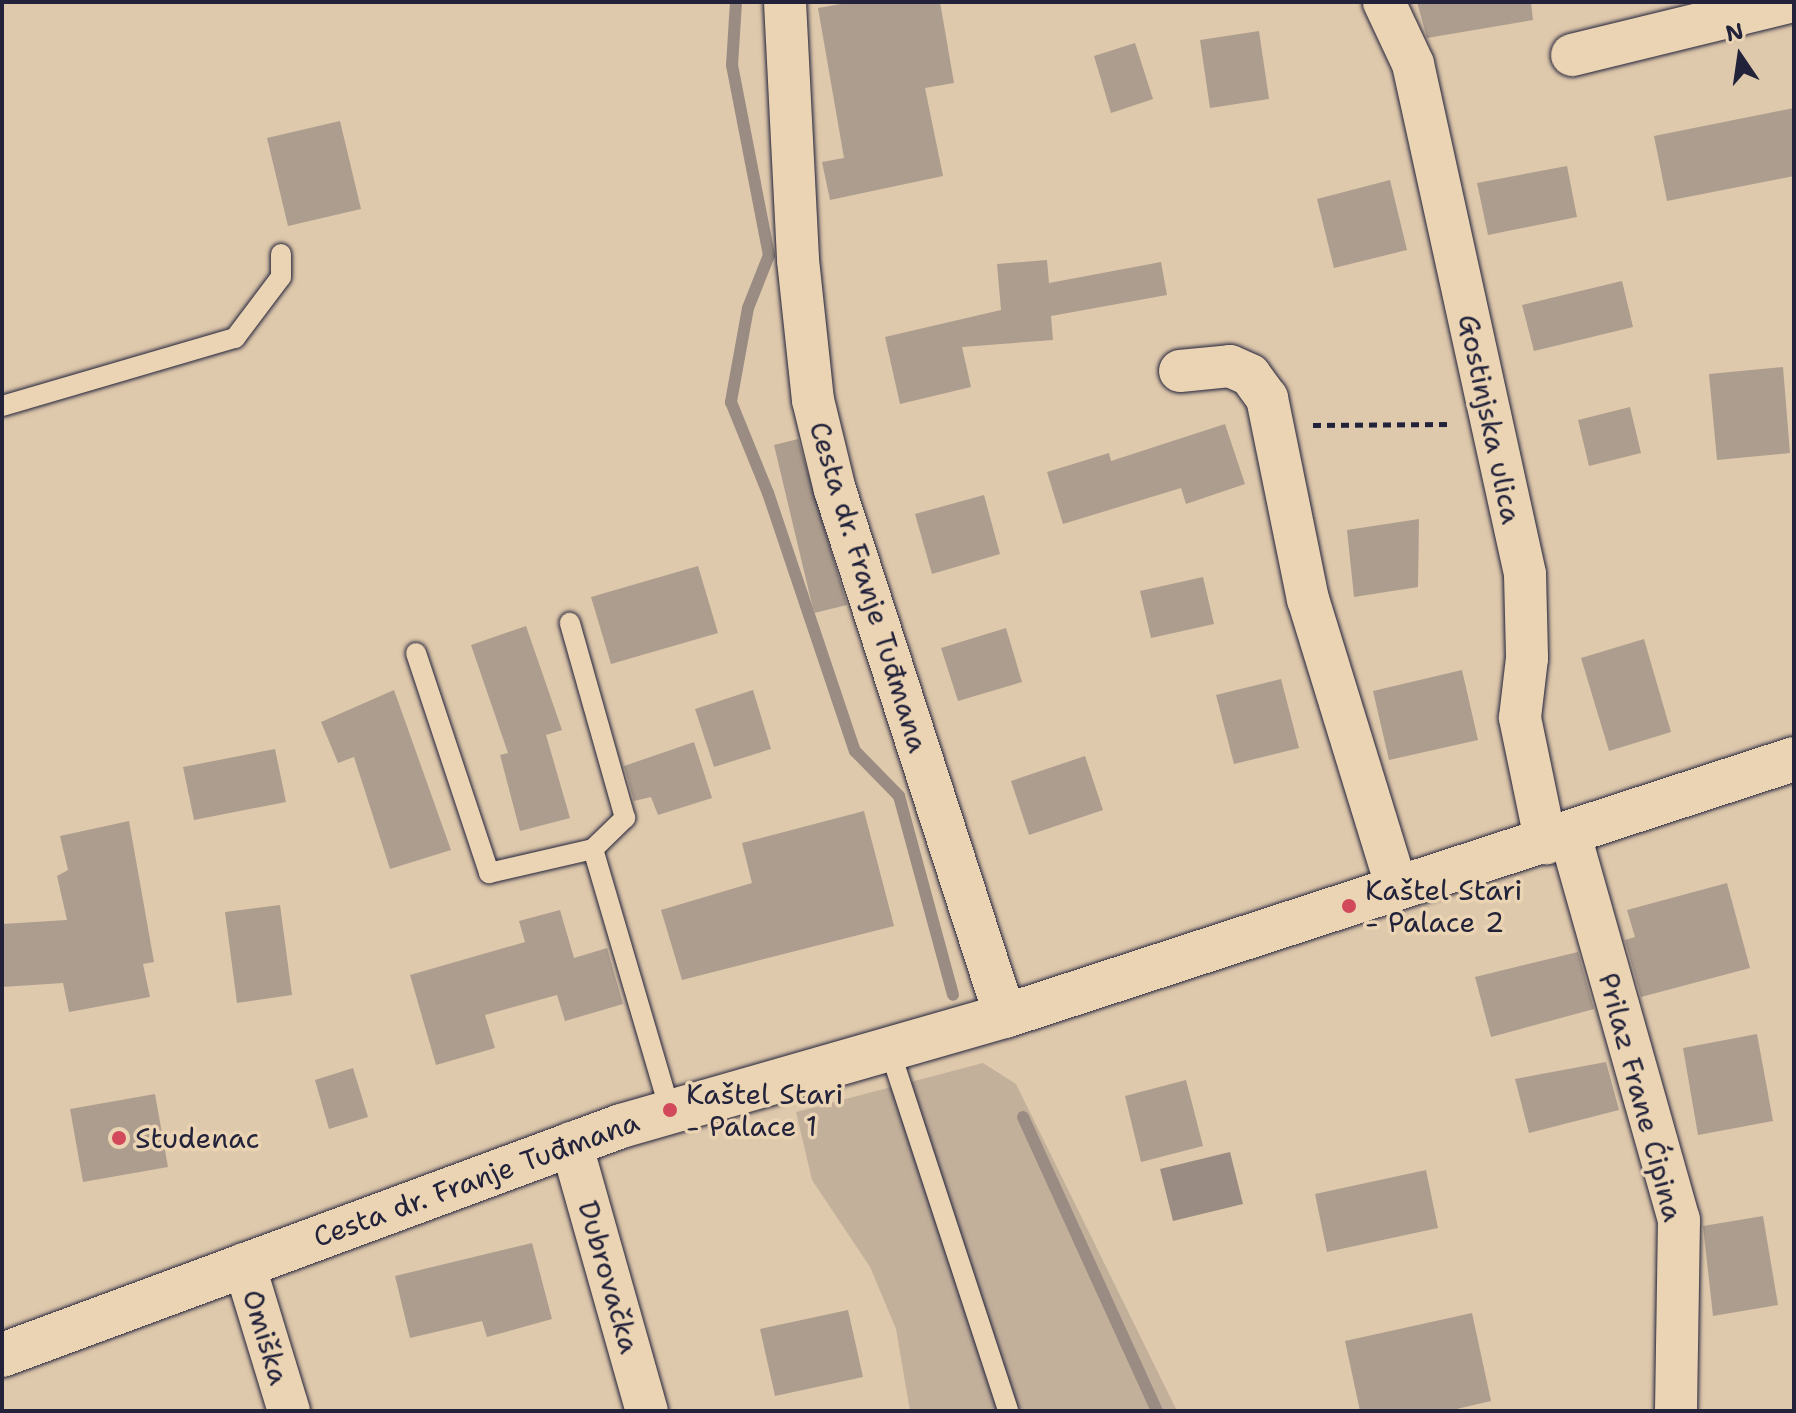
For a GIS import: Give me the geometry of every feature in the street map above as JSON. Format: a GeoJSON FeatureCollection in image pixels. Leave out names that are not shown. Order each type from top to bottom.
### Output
{"type":"FeatureCollection","features":[{"type":"Feature","properties":{"kind":"main road","name":"Cesta dr. Franje Tuđmana"},"geometry":{"type":"LineString","coordinates":[[2,1355],[571,1143],[670,1110],[1005,1016],[1558,839],[1794,759]]}},
{"type":"Feature","properties":{"kind":"street","name":"Cesta dr. Franje Tuđmana"},"geometry":{"type":"LineString","coordinates":[[785,2],[798,260],[813,400],[835,490],[1005,1016]]}},
{"type":"Feature","properties":{"kind":"street","name":"Gostinjska ulica"},"geometry":{"type":"LineString","coordinates":[[1384,2],[1413,64],[1525,574],[1527,658],[1520,718],[1558,839]]}},
{"type":"Feature","properties":{"kind":"street"},"geometry":{"type":"LineString","coordinates":[[1572,55],[1789,2]]}},
{"type":"Feature","properties":{"kind":"street"},"geometry":{"type":"LineString","coordinates":[[1180,371],[1230,366],[1250,375],[1267,398],[1277,431],[1308,599],[1397,889]]}},
{"type":"Feature","properties":{"kind":"street","name":"Prilaz Frane Ćipina"},"geometry":{"type":"LineString","coordinates":[[1558,839],[1679,1220],[1676,1411]]}},
{"type":"Feature","properties":{"kind":"street","name":"Dubrovačka"},"geometry":{"type":"LineString","coordinates":[[571,1143],[647,1411]]}},
{"type":"Feature","properties":{"kind":"street","name":"Omiška"},"geometry":{"type":"LineString","coordinates":[[244,1264],[289,1411]]}},
{"type":"Feature","properties":{"kind":"lane"},"geometry":{"type":"LineString","coordinates":[[2,406],[235,338],[281,277],[281,254]]}},
{"type":"Feature","properties":{"kind":"lane"},"geometry":{"type":"LineString","coordinates":[[416,653],[489,873],[593,849],[625,818],[570,623]]}},
{"type":"Feature","properties":{"kind":"lane"},"geometry":{"type":"LineString","coordinates":[[593,849],[670,1110]]}},
{"type":"Feature","properties":{"kind":"lane"},"geometry":{"type":"LineString","coordinates":[[889,1048],[1008,1411]]}},
{"type":"Feature","properties":{"kind":"path"},"geometry":{"type":"LineString","coordinates":[[1277,431],[1339,421],[1442,423],[1491,430]]}},
{"type":"Feature","properties":{"kind":"shaded area"},"geometry":{"type":"Polygon","coordinates":[[[983,1063],[1016,1084],[1177,1411],[910,1411],[896,1329],[870,1267],[812,1180],[796,1112],[983,1063]]]}},
{"type":"Feature","properties":{"kind":"shaded area"},"geometry":{"type":"Polygon","coordinates":[[[1230,1152],[1243,1204],[1173,1221],[1160,1169],[1230,1152]]]}},
{"type":"Feature","properties":{"kind":"building"},"geometry":{"type":"Polygon","coordinates":[[[852,2],[940,2],[954,83],[925,88],[943,176],[830,200],[822,162],[844,158],[818,8],[852,2]]]}},
{"type":"Feature","properties":{"kind":"building"},"geometry":{"type":"Polygon","coordinates":[[[1417,2],[1531,2],[1533,20],[1427,38],[1417,2]]]}},
{"type":"Feature","properties":{"kind":"building"},"geometry":{"type":"Polygon","coordinates":[[[1259,31],[1269,99],[1210,108],[1200,40],[1259,31]]]}},
{"type":"Feature","properties":{"kind":"building"},"geometry":{"type":"Polygon","coordinates":[[[1135,43],[1153,99],[1111,113],[1094,56],[1135,43]]]}},
{"type":"Feature","properties":{"kind":"building"},"geometry":{"type":"Polygon","coordinates":[[[1794,108],[1794,176],[1667,201],[1654,136],[1794,108]]]}},
{"type":"Feature","properties":{"kind":"building"},"geometry":{"type":"Polygon","coordinates":[[[340,121],[361,209],[288,226],[267,138],[340,121]]]}},
{"type":"Feature","properties":{"kind":"building"},"geometry":{"type":"Polygon","coordinates":[[[1567,166],[1577,217],[1488,235],[1477,183],[1567,166]]]}},
{"type":"Feature","properties":{"kind":"building"},"geometry":{"type":"Polygon","coordinates":[[[1390,180],[1407,250],[1334,268],[1317,199],[1390,180]]]}},
{"type":"Feature","properties":{"kind":"building"},"geometry":{"type":"Polygon","coordinates":[[[1047,260],[1049,283],[1161,262],[1167,295],[1051,316],[1053,340],[962,347],[971,387],[900,404],[885,337],[1001,310],[997,264],[1047,260]]]}},
{"type":"Feature","properties":{"kind":"building"},"geometry":{"type":"Polygon","coordinates":[[[1622,281],[1633,327],[1534,351],[1522,305],[1622,281]]]}},
{"type":"Feature","properties":{"kind":"building"},"geometry":{"type":"Polygon","coordinates":[[[1783,367],[1790,453],[1717,460],[1709,374],[1783,367]]]}},
{"type":"Feature","properties":{"kind":"building"},"geometry":{"type":"Polygon","coordinates":[[[1630,407],[1641,453],[1589,466],[1578,420],[1630,407]]]}},
{"type":"Feature","properties":{"kind":"building"},"geometry":{"type":"Polygon","coordinates":[[[1225,424],[1245,484],[1186,504],[1181,488],[1063,524],[1047,472],[1109,453],[1111,461],[1225,424]]]}},
{"type":"Feature","properties":{"kind":"building"},"geometry":{"type":"Polygon","coordinates":[[[798,439],[847,605],[814,613],[774,445],[798,439]]]}},
{"type":"Feature","properties":{"kind":"building"},"geometry":{"type":"Polygon","coordinates":[[[984,495],[1000,554],[932,574],[915,514],[984,495]]]}},
{"type":"Feature","properties":{"kind":"building"},"geometry":{"type":"Polygon","coordinates":[[[1419,519],[1418,587],[1354,597],[1347,530],[1419,519]]]}},
{"type":"Feature","properties":{"kind":"building"},"geometry":{"type":"Polygon","coordinates":[[[698,566],[718,633],[611,664],[591,597],[698,566]]]}},
{"type":"Feature","properties":{"kind":"building"},"geometry":{"type":"Polygon","coordinates":[[[1203,577],[1214,624],[1151,638],[1140,591],[1203,577]]]}},
{"type":"Feature","properties":{"kind":"building"},"geometry":{"type":"Polygon","coordinates":[[[526,626],[562,730],[546,735],[570,818],[520,831],[500,755],[508,753],[471,645],[526,626]]]}},
{"type":"Feature","properties":{"kind":"building"},"geometry":{"type":"Polygon","coordinates":[[[1006,628],[1022,682],[958,701],[941,648],[1006,628]]]}},
{"type":"Feature","properties":{"kind":"building"},"geometry":{"type":"Polygon","coordinates":[[[1644,639],[1671,732],[1609,751],[1581,658],[1644,639]]]}},
{"type":"Feature","properties":{"kind":"building"},"geometry":{"type":"Polygon","coordinates":[[[1462,670],[1478,740],[1389,760],[1373,691],[1462,670]]]}},
{"type":"Feature","properties":{"kind":"building"},"geometry":{"type":"Polygon","coordinates":[[[1281,679],[1299,748],[1234,764],[1216,695],[1281,679]]]}},
{"type":"Feature","properties":{"kind":"building"},"geometry":{"type":"Polygon","coordinates":[[[394,690],[451,850],[390,869],[354,757],[338,763],[321,722],[394,690]]]}},
{"type":"Feature","properties":{"kind":"building"},"geometry":{"type":"Polygon","coordinates":[[[753,690],[771,749],[714,767],[695,709],[753,690]]]}},
{"type":"Feature","properties":{"kind":"building"},"geometry":{"type":"Polygon","coordinates":[[[694,742],[712,798],[658,815],[651,797],[634,801],[624,766],[694,742]]]}},
{"type":"Feature","properties":{"kind":"building"},"geometry":{"type":"Polygon","coordinates":[[[275,749],[286,802],[194,820],[183,767],[275,749]]]}},
{"type":"Feature","properties":{"kind":"building"},"geometry":{"type":"Polygon","coordinates":[[[1085,756],[1103,810],[1029,835],[1011,781],[1085,756]]]}},
{"type":"Feature","properties":{"kind":"building"},"geometry":{"type":"Polygon","coordinates":[[[864,811],[894,926],[682,980],[661,910],[752,883],[742,843],[864,811]]]}},
{"type":"Feature","properties":{"kind":"building"},"geometry":{"type":"Polygon","coordinates":[[[129,821],[154,962],[143,964],[150,997],[69,1012],[63,983],[2,987],[2,924],[67,920],[57,876],[68,870],[60,836],[129,821]]]}},
{"type":"Feature","properties":{"kind":"building"},"geometry":{"type":"Polygon","coordinates":[[[1727,883],[1750,968],[1641,997],[1625,940],[1635,937],[1627,910],[1727,883]]]}},
{"type":"Feature","properties":{"kind":"building"},"geometry":{"type":"Polygon","coordinates":[[[280,905],[292,995],[237,1003],[225,912],[280,905]]]}},
{"type":"Feature","properties":{"kind":"building"},"geometry":{"type":"Polygon","coordinates":[[[560,910],[574,958],[607,948],[623,1004],[565,1021],[557,995],[485,1015],[495,1048],[436,1065],[410,975],[525,942],[519,921],[560,910]]]}},
{"type":"Feature","properties":{"kind":"building"},"geometry":{"type":"Polygon","coordinates":[[[1578,952],[1594,1009],[1491,1037],[1475,977],[1578,952]]]}},
{"type":"Feature","properties":{"kind":"building"},"geometry":{"type":"Polygon","coordinates":[[[1757,1034],[1773,1121],[1698,1135],[1683,1048],[1757,1034]]]}},
{"type":"Feature","properties":{"kind":"building"},"geometry":{"type":"Polygon","coordinates":[[[1606,1062],[1619,1110],[1529,1133],[1515,1079],[1606,1062]]]}},
{"type":"Feature","properties":{"kind":"building"},"geometry":{"type":"Polygon","coordinates":[[[353,1068],[368,1117],[329,1129],[315,1080],[353,1068]]]}},
{"type":"Feature","properties":{"kind":"building"},"geometry":{"type":"Polygon","coordinates":[[[1186,1080],[1203,1146],[1141,1162],[1125,1096],[1186,1080]]]}},
{"type":"Feature","properties":{"kind":"building","name":"Studenac"},"geometry":{"type":"Polygon","coordinates":[[[155,1094],[168,1167],[83,1182],[70,1109],[155,1094]]]}},
{"type":"Feature","properties":{"kind":"building"},"geometry":{"type":"Polygon","coordinates":[[[1426,1170],[1438,1228],[1327,1252],[1315,1194],[1426,1170]]]}},
{"type":"Feature","properties":{"kind":"building"},"geometry":{"type":"Polygon","coordinates":[[[1763,1216],[1778,1305],[1713,1316],[1703,1226],[1763,1216]]]}},
{"type":"Feature","properties":{"kind":"building"},"geometry":{"type":"Polygon","coordinates":[[[532,1243],[552,1319],[487,1337],[482,1321],[410,1338],[395,1276],[532,1243]]]}},
{"type":"Feature","properties":{"kind":"building"},"geometry":{"type":"Polygon","coordinates":[[[848,1310],[863,1377],[775,1396],[760,1329],[848,1310]]]}},
{"type":"Feature","properties":{"kind":"building"},"geometry":{"type":"Polygon","coordinates":[[[1472,1313],[1491,1401],[1448,1411],[1360,1411],[1345,1341],[1472,1313]]]}},
{"type":"Feature","properties":{"kind":"waterway"},"geometry":{"type":"LineString","coordinates":[[736,2],[732,65],[769,255],[748,308],[731,402],[768,493],[855,751],[899,796],[953,995]]}},
{"type":"Feature","properties":{"kind":"waterway"},"geometry":{"type":"LineString","coordinates":[[1023,1117],[1157,1411]]}},
{"type":"Feature","properties":{"kind":"place","name":"Kaštel Stari - Palace 2"},"geometry":{"type":"Point","coordinates":[1349,906]}},
{"type":"Feature","properties":{"kind":"place","name":"Kaštel Stari - Palace 1"},"geometry":{"type":"Point","coordinates":[670,1110]}},
{"type":"Feature","properties":{"kind":"place","name":"Studenac"},"geometry":{"type":"Point","coordinates":[119,1138]}}]}
